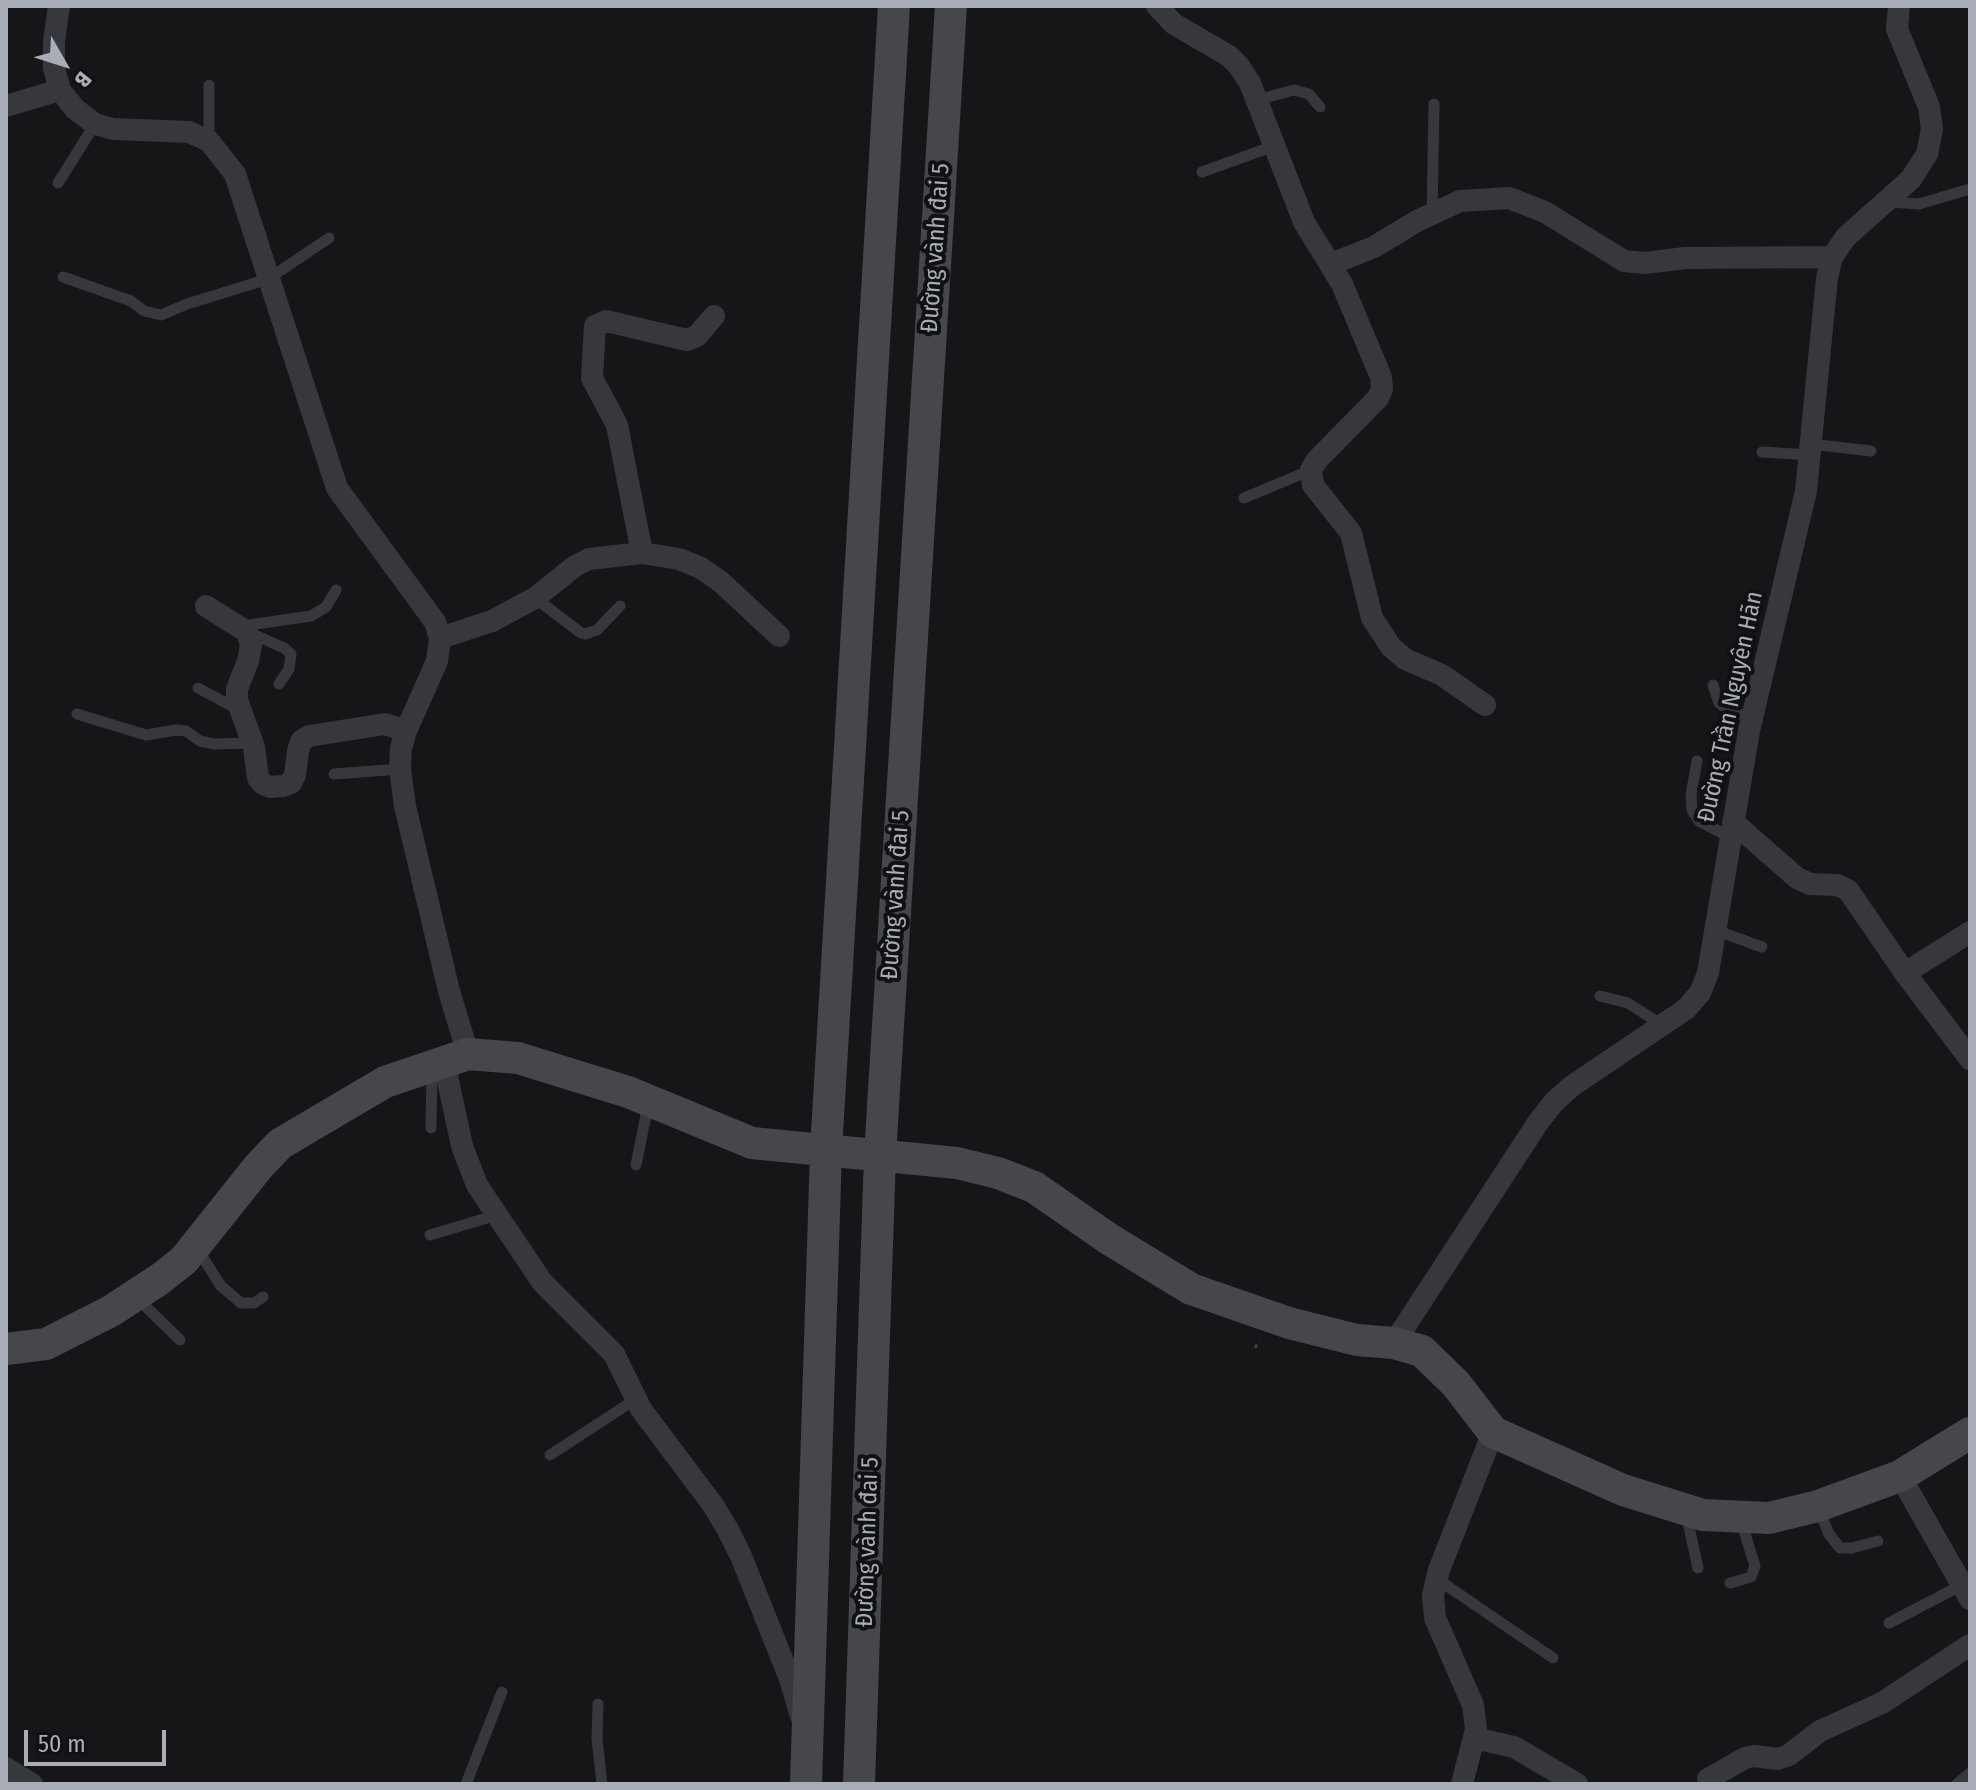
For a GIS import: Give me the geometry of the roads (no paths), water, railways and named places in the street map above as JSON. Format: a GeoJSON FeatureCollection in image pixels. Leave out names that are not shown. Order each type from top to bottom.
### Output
{"type":"FeatureCollection","features":[{"type":"Feature","properties":{"kind":"main road"},"geometry":{"type":"LineString","coordinates":[[806,1784],[826,1150],[894,6]]}},
{"type":"Feature","properties":{"kind":"main road","name":"Đường vành đai 5"},"geometry":{"type":"LineString","coordinates":[[859,1784],[880,1155],[951,6]]}},
{"type":"Feature","properties":{"kind":"main road"},"geometry":{"type":"LineString","coordinates":[[6,1349],[46,1344],[111,1311],[135,1295],[184,1260],[280,1144],[385,1082],[448,1061],[518,1058],[650,1100],[752,1143],[957,1163],[998,1173],[1034,1187],[1140,1259],[1191,1289],[1289,1323],[1357,1340],[1394,1343],[1422,1351],[1456,1384],[1493,1432],[1623,1490],[1703,1515],[1769,1518],[1818,1506],[1900,1476],[1970,1433]]}},
{"type":"Feature","properties":{"kind":"street"},"geometry":{"type":"LineString","coordinates":[[59,6],[54,68],[60,90],[75,109],[95,124],[113,129],[189,132],[209,141],[235,174],[337,488],[435,622],[440,638],[437,661],[406,731],[400,769],[405,806],[449,991],[448,1061],[468,1166],[477,1185],[542,1282],[614,1354],[636,1399],[728,1530],[790,1679],[808,1741]]}},
{"type":"Feature","properties":{"kind":"street"},"geometry":{"type":"LineString","coordinates":[[1157,6],[1174,24],[1229,56],[1239,66],[1257,100],[1304,222],[1342,284],[1381,377],[1382,389],[1378,398],[1317,460],[1311,470],[1313,485],[1351,533],[1370,612],[1391,647],[1405,659],[1442,675],[1485,705]]}},
{"type":"Feature","properties":{"kind":"street"},"geometry":{"type":"LineString","coordinates":[[1331,264],[1374,247],[1460,201],[1509,198],[1545,212],[1624,261],[1645,263],[1685,258],[1832,257],[1846,237],[1911,179],[1927,154],[1932,129],[1929,107],[1897,29],[1899,6]]}},
{"type":"Feature","properties":{"kind":"street"},"geometry":{"type":"LineString","coordinates":[[6,106],[60,90]]}},
{"type":"Feature","properties":{"kind":"street","name":"Đường Trần Nguyên Hãn"},"geometry":{"type":"LineString","coordinates":[[1394,1343],[1554,1102],[1572,1086],[1686,1009],[1700,993],[1708,973],[1752,718],[1806,491],[1827,278],[1832,257]]}},
{"type":"Feature","properties":{"kind":"street"},"geometry":{"type":"LineString","coordinates":[[642,553],[617,425],[592,378],[595,326],[606,321],[687,340],[697,336],[714,316]]}},
{"type":"Feature","properties":{"kind":"street"},"geometry":{"type":"LineString","coordinates":[[440,638],[492,621],[535,598],[575,566],[589,559],[642,553],[679,559],[701,568],[721,582],[779,636]]}},
{"type":"Feature","properties":{"kind":"street"},"geometry":{"type":"LineString","coordinates":[[206,606],[243,629],[251,645],[237,689],[239,710],[253,743],[258,778],[270,787],[291,783],[301,741],[309,736],[385,724],[406,731]]}},
{"type":"Feature","properties":{"kind":"street"},"geometry":{"type":"LineString","coordinates":[[1731,830],[1797,878],[1810,884],[1837,885],[1848,890],[1970,1059]]}},
{"type":"Feature","properties":{"kind":"street"},"geometry":{"type":"LineString","coordinates":[[1905,973],[1970,932]]}},
{"type":"Feature","properties":{"kind":"street"},"geometry":{"type":"LineString","coordinates":[[1462,1784],[1476,1729],[1473,1705],[1435,1618],[1433,1595],[1493,1432]]}},
{"type":"Feature","properties":{"kind":"street"},"geometry":{"type":"LineString","coordinates":[[1900,1476],[1966,1592]]}},
{"type":"Feature","properties":{"kind":"street"},"geometry":{"type":"LineString","coordinates":[[1708,1779],[1745,1758],[1778,1759],[1789,1755],[1820,1731],[1882,1703],[1970,1645]]}},
{"type":"Feature","properties":{"kind":"street"},"geometry":{"type":"LineString","coordinates":[[1474,1738],[1514,1747],[1577,1784]]}},
{"type":"Feature","properties":{"kind":"street"},"geometry":{"type":"LineString","coordinates":[[6,1768],[32,1784]]}},
{"type":"Feature","properties":{"kind":"lane"},"geometry":{"type":"LineString","coordinates":[[209,85],[209,141]]}},
{"type":"Feature","properties":{"kind":"lane"},"geometry":{"type":"LineString","coordinates":[[1257,100],[1294,90],[1309,94],[1320,107]]}},
{"type":"Feature","properties":{"kind":"lane"},"geometry":{"type":"LineString","coordinates":[[1432,214],[1434,104]]}},
{"type":"Feature","properties":{"kind":"lane"},"geometry":{"type":"LineString","coordinates":[[58,183],[95,124]]}},
{"type":"Feature","properties":{"kind":"lane"},"geometry":{"type":"LineString","coordinates":[[1202,172],[1274,146]]}},
{"type":"Feature","properties":{"kind":"lane"},"geometry":{"type":"LineString","coordinates":[[1885,202],[1919,204],[1969,191]]}},
{"type":"Feature","properties":{"kind":"lane"},"geometry":{"type":"LineString","coordinates":[[63,277],[131,301],[144,311],[161,315],[268,279],[329,238]]}},
{"type":"Feature","properties":{"kind":"lane"},"geometry":{"type":"LineString","coordinates":[[1762,452],[1871,451]]}},
{"type":"Feature","properties":{"kind":"lane"},"geometry":{"type":"LineString","coordinates":[[1244,498],[1311,470]]}},
{"type":"Feature","properties":{"kind":"lane"},"geometry":{"type":"LineString","coordinates":[[243,629],[311,616],[326,607],[336,590]]}},
{"type":"Feature","properties":{"kind":"lane"},"geometry":{"type":"LineString","coordinates":[[535,598],[585,634],[597,630],[620,606]]}},
{"type":"Feature","properties":{"kind":"lane"},"geometry":{"type":"LineString","coordinates":[[243,629],[291,654],[289,669],[279,684]]}},
{"type":"Feature","properties":{"kind":"lane"},"geometry":{"type":"LineString","coordinates":[[1713,685],[1719,703],[1730,711],[1752,718]]}},
{"type":"Feature","properties":{"kind":"lane"},"geometry":{"type":"LineString","coordinates":[[198,688],[239,710]]}},
{"type":"Feature","properties":{"kind":"lane"},"geometry":{"type":"LineString","coordinates":[[77,714],[146,735],[176,730],[186,731],[200,741],[214,744],[253,743]]}},
{"type":"Feature","properties":{"kind":"lane"},"geometry":{"type":"LineString","coordinates":[[1697,761],[1691,795],[1692,810],[1699,821],[1731,830]]}},
{"type":"Feature","properties":{"kind":"lane"},"geometry":{"type":"LineString","coordinates":[[334,774],[400,769]]}},
{"type":"Feature","properties":{"kind":"lane"},"geometry":{"type":"LineString","coordinates":[[1715,930],[1762,947]]}},
{"type":"Feature","properties":{"kind":"lane"},"geometry":{"type":"LineString","coordinates":[[1600,996],[1628,1003],[1662,1025]]}},
{"type":"Feature","properties":{"kind":"lane"},"geometry":{"type":"LineString","coordinates":[[431,1128],[448,1061]]}},
{"type":"Feature","properties":{"kind":"lane"},"geometry":{"type":"LineString","coordinates":[[636,1165],[650,1100]]}},
{"type":"Feature","properties":{"kind":"lane"},"geometry":{"type":"LineString","coordinates":[[430,1235],[497,1215]]}},
{"type":"Feature","properties":{"kind":"lane"},"geometry":{"type":"LineString","coordinates":[[196,1246],[221,1286],[241,1303],[254,1303],[263,1297]]}},
{"type":"Feature","properties":{"kind":"lane"},"geometry":{"type":"LineString","coordinates":[[135,1295],[180,1340]]}},
{"type":"Feature","properties":{"kind":"lane"},"geometry":{"type":"LineString","coordinates":[[550,1455],[636,1399]]}},
{"type":"Feature","properties":{"kind":"lane"},"geometry":{"type":"LineString","coordinates":[[1818,1506],[1829,1534],[1840,1548],[1878,1541]]}},
{"type":"Feature","properties":{"kind":"lane"},"geometry":{"type":"LineString","coordinates":[[1684,1509],[1698,1568]]}},
{"type":"Feature","properties":{"kind":"lane"},"geometry":{"type":"LineString","coordinates":[[1730,1583],[1751,1577],[1755,1566],[1740,1516]]}},
{"type":"Feature","properties":{"kind":"lane"},"geometry":{"type":"LineString","coordinates":[[1437,1579],[1553,1658]]}},
{"type":"Feature","properties":{"kind":"lane"},"geometry":{"type":"LineString","coordinates":[[1889,1623],[1966,1592]]}},
{"type":"Feature","properties":{"kind":"lane"},"geometry":{"type":"LineString","coordinates":[[466,1784],[502,1692]]}},
{"type":"Feature","properties":{"kind":"lane"},"geometry":{"type":"LineString","coordinates":[[598,1704],[597,1739],[602,1784]]}},
{"type":"Feature","properties":{"kind":"lane"},"geometry":{"type":"LineString","coordinates":[[1957,1784],[1970,1773]]}}]}
